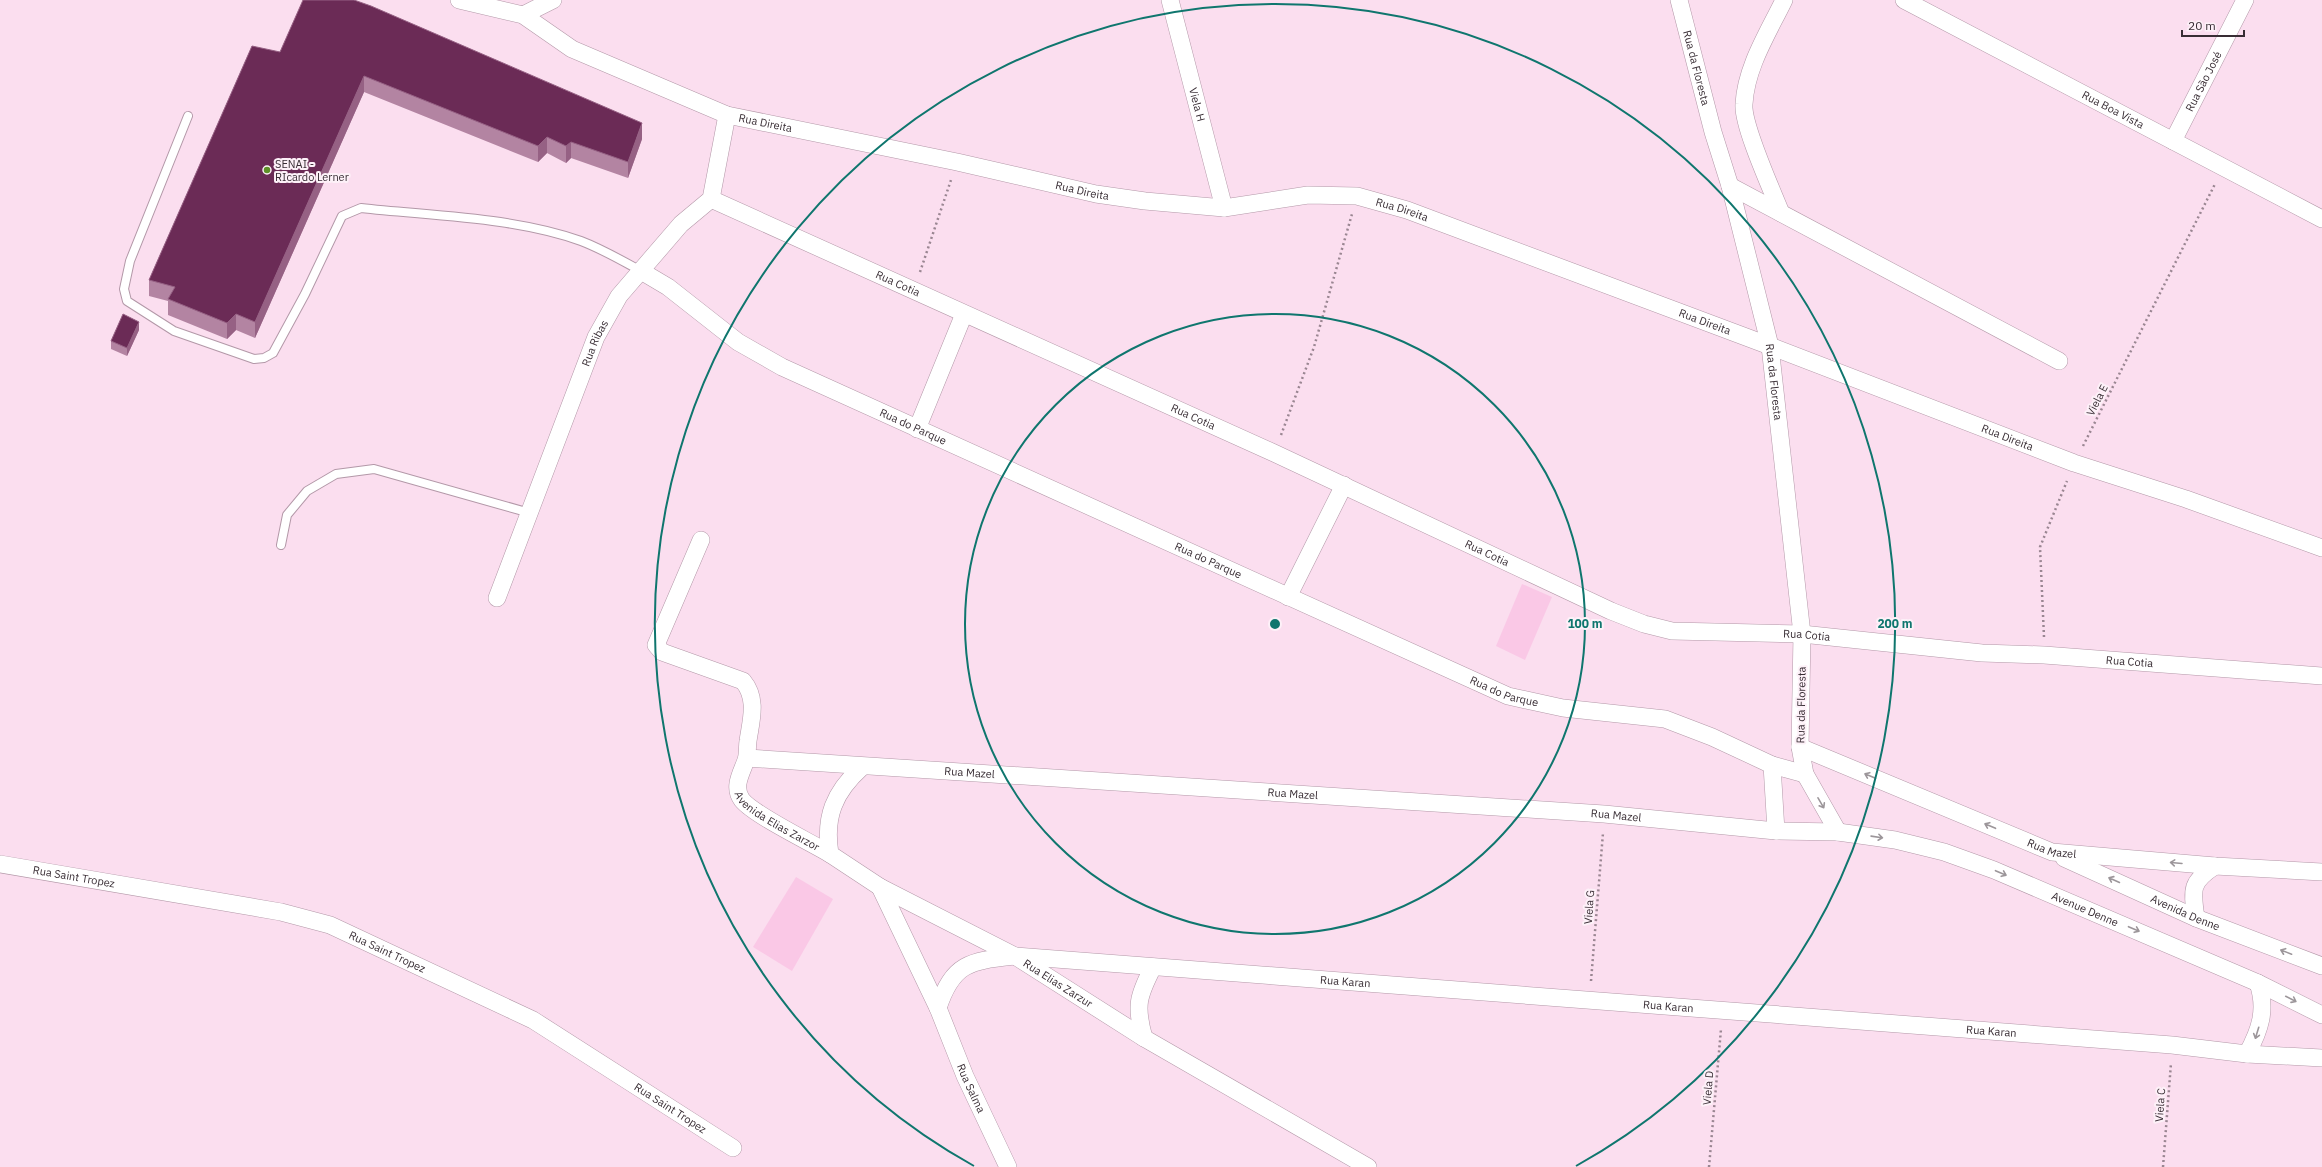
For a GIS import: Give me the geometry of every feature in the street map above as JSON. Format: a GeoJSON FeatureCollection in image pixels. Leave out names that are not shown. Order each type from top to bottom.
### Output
{"type":"FeatureCollection","features":[{"type":"Feature","properties":{"kind":"street","name":"Rua Direita"},"geometry":{"type":"LineString","coordinates":[[459,0],[523,15],[572,49],[727,116],[957,162],[1096,194],[1145,201],[1224,208],[1308,195],[1357,196],[1407,210],[1770,346],[2074,463],[2186,499],[2322,548]]}},
{"type":"Feature","properties":{"kind":"street"},"geometry":{"type":"LineString","coordinates":[[523,15],[553,0]]}},
{"type":"Feature","properties":{"kind":"street","name":"Viela H"},"geometry":{"type":"LineString","coordinates":[[1170,0],[1224,208]]}},
{"type":"Feature","properties":{"kind":"street","name":"Rua da Floresta"},"geometry":{"type":"LineString","coordinates":[[1679,0],[1730,186],[1770,346],[1802,634],[1800,747],[1805,774],[1838,832]]}},
{"type":"Feature","properties":{"kind":"street"},"geometry":{"type":"LineString","coordinates":[[1781,213],[1747,124],[1743,106],[1747,81],[1784,0]]}},
{"type":"Feature","properties":{"kind":"street","name":"Rua Boa Vista"},"geometry":{"type":"LineString","coordinates":[[1904,0],[2322,219]]}},
{"type":"Feature","properties":{"kind":"street","name":"Rua São José"},"geometry":{"type":"LineString","coordinates":[[2173,141],[2245,0]]}},
{"type":"Feature","properties":{"kind":"street"},"geometry":{"type":"LineString","coordinates":[[710,199],[727,116]]}},
{"type":"Feature","properties":{"kind":"street"},"geometry":{"type":"LineString","coordinates":[[1730,186],[2059,361]]}},
{"type":"Feature","properties":{"kind":"street","name":"Rua Ribas"},"geometry":{"type":"LineString","coordinates":[[497,598],[596,337],[619,296],[681,224],[710,199]]}},
{"type":"Feature","properties":{"kind":"street","name":"Rua Cotia"},"geometry":{"type":"LineString","coordinates":[[710,199],[1274,453],[1611,611],[1644,624],[1672,631],[1802,634],[1982,653],[2044,655],[2322,676]]}},
{"type":"Feature","properties":{"kind":"street","name":"Rua do Parque"},"geometry":{"type":"LineString","coordinates":[[641,271],[668,287],[738,342],[782,367],[1508,696],[1563,708],[1666,719],[1712,737],[1772,765],[1805,774]]}},
{"type":"Feature","properties":{"kind":"street"},"geometry":{"type":"LineString","coordinates":[[918,429],[964,314]]}},
{"type":"Feature","properties":{"kind":"street"},"geometry":{"type":"LineString","coordinates":[[1288,597],[1344,485]]}},
{"type":"Feature","properties":{"kind":"street","name":"Avenida Elias Zarzor"},"geometry":{"type":"LineString","coordinates":[[701,540],[656,645],[662,652],[743,681],[750,689],[753,700],[747,758],[740,771],[737,785],[741,799],[754,810],[830,854]]}},
{"type":"Feature","properties":{"kind":"street","name":"Rua Mazel"},"geometry":{"type":"LineString","coordinates":[[1800,747],[2052,852],[2215,866],[2322,872]]}},
{"type":"Feature","properties":{"kind":"street","name":"Rua Mazel"},"geometry":{"type":"LineString","coordinates":[[747,758],[862,767],[1604,814],[1776,831],[1838,832]]}},
{"type":"Feature","properties":{"kind":"street"},"geometry":{"type":"LineString","coordinates":[[1772,765],[1776,831]]}},
{"type":"Feature","properties":{"kind":"street"},"geometry":{"type":"LineString","coordinates":[[830,854],[827,834],[831,812],[838,794],[848,779],[862,767]]}},
{"type":"Feature","properties":{"kind":"street","name":"Avenue Denne"},"geometry":{"type":"LineString","coordinates":[[1838,832],[1895,840],[1951,854],[1994,870],[2258,982],[2322,1015]]}},
{"type":"Feature","properties":{"kind":"street","name":"Avenida Denne"},"geometry":{"type":"LineString","coordinates":[[2052,852],[2196,918],[2322,966]]}},
{"type":"Feature","properties":{"kind":"street","name":"Rua Elias Zarzur"},"geometry":{"type":"LineString","coordinates":[[830,854],[880,887],[1015,956],[1144,1038],[1368,1167]]}},
{"type":"Feature","properties":{"kind":"street","name":"Rua Saint Tropez"},"geometry":{"type":"LineString","coordinates":[[0,864],[281,912],[330,925],[533,1020],[733,1148]]}},
{"type":"Feature","properties":{"kind":"street"},"geometry":{"type":"LineString","coordinates":[[2196,918],[2194,888],[2199,876],[2215,866]]}},
{"type":"Feature","properties":{"kind":"street","name":"Rua Salma"},"geometry":{"type":"LineString","coordinates":[[880,887],[938,1008],[965,1076],[1008,1167]]}},
{"type":"Feature","properties":{"kind":"street"},"geometry":{"type":"LineString","coordinates":[[938,1008],[945,989],[955,974],[969,964],[982,960],[1015,956]]}},
{"type":"Feature","properties":{"kind":"street","name":"Rua Karan"},"geometry":{"type":"LineString","coordinates":[[1015,956],[2172,1045],[2247,1054],[2322,1058]]}},
{"type":"Feature","properties":{"kind":"street"},"geometry":{"type":"LineString","coordinates":[[1144,1038],[1138,1016],[1138,1002],[1140,992],[1153,967]]}},
{"type":"Feature","properties":{"kind":"street"},"geometry":{"type":"LineString","coordinates":[[2247,1054],[2255,1038],[2263,1007],[2258,982]]}},
{"type":"Feature","properties":{"kind":"lane"},"geometry":{"type":"LineString","coordinates":[[188,116],[130,261],[124,290],[127,301],[174,331],[254,359],[264,358],[273,353],[305,294],[342,216],[361,208],[527,227],[579,241],[607,252],[641,271]]}},
{"type":"Feature","properties":{"kind":"lane"},"geometry":{"type":"LineString","coordinates":[[281,545],[287,516],[307,491],[336,474],[374,469],[530,513]]}},
{"type":"Feature","properties":{"kind":"path"},"geometry":{"type":"LineString","coordinates":[[913,291],[957,162]]}},
{"type":"Feature","properties":{"kind":"path","name":"Viela E"},"geometry":{"type":"LineString","coordinates":[[2044,655],[2040,548],[2074,463],[2223,167]]}},
{"type":"Feature","properties":{"kind":"path"},"geometry":{"type":"LineString","coordinates":[[1274,453],[1314,347],[1357,196]]}},
{"type":"Feature","properties":{"kind":"path","name":"Viela G"},"geometry":{"type":"LineString","coordinates":[[1590,1000],[1604,814]]}},
{"type":"Feature","properties":{"kind":"path","name":"Viela D"},"geometry":{"type":"LineString","coordinates":[[1709,1167],[1723,1010]]}},
{"type":"Feature","properties":{"kind":"path","name":"Viela C"},"geometry":{"type":"LineString","coordinates":[[2163,1167],[2172,1045]]}},
{"type":"Feature","properties":{"kind":"shaded area"},"geometry":{"type":"Polygon","coordinates":[[[1522,584],[1552,597],[1525,660],[1496,646],[1522,584]]]}},
{"type":"Feature","properties":{"kind":"shaded area"},"geometry":{"type":"Polygon","coordinates":[[[796,877],[833,899],[792,971],[753,947],[796,877]]]}},
{"type":"Feature","properties":{"kind":"building","name":"SENAI - RIcardo Lerner"},"geometry":{"type":"Polygon","coordinates":[[[303,0],[354,0],[371,6],[642,123],[628,162],[571,142],[566,146],[547,137],[538,146],[364,76],[255,322],[236,314],[227,323],[168,299],[175,287],[149,280],[252,46],[280,52],[303,0]]]}},
{"type":"Feature","properties":{"kind":"building"},"geometry":{"type":"Polygon","coordinates":[[[123,314],[139,322],[127,348],[111,341],[123,314]]]}},
{"type":"Feature","properties":{"kind":"place","name":"SENAI - RIcardo Lerner"},"geometry":{"type":"Point","coordinates":[267,170]}}]}
